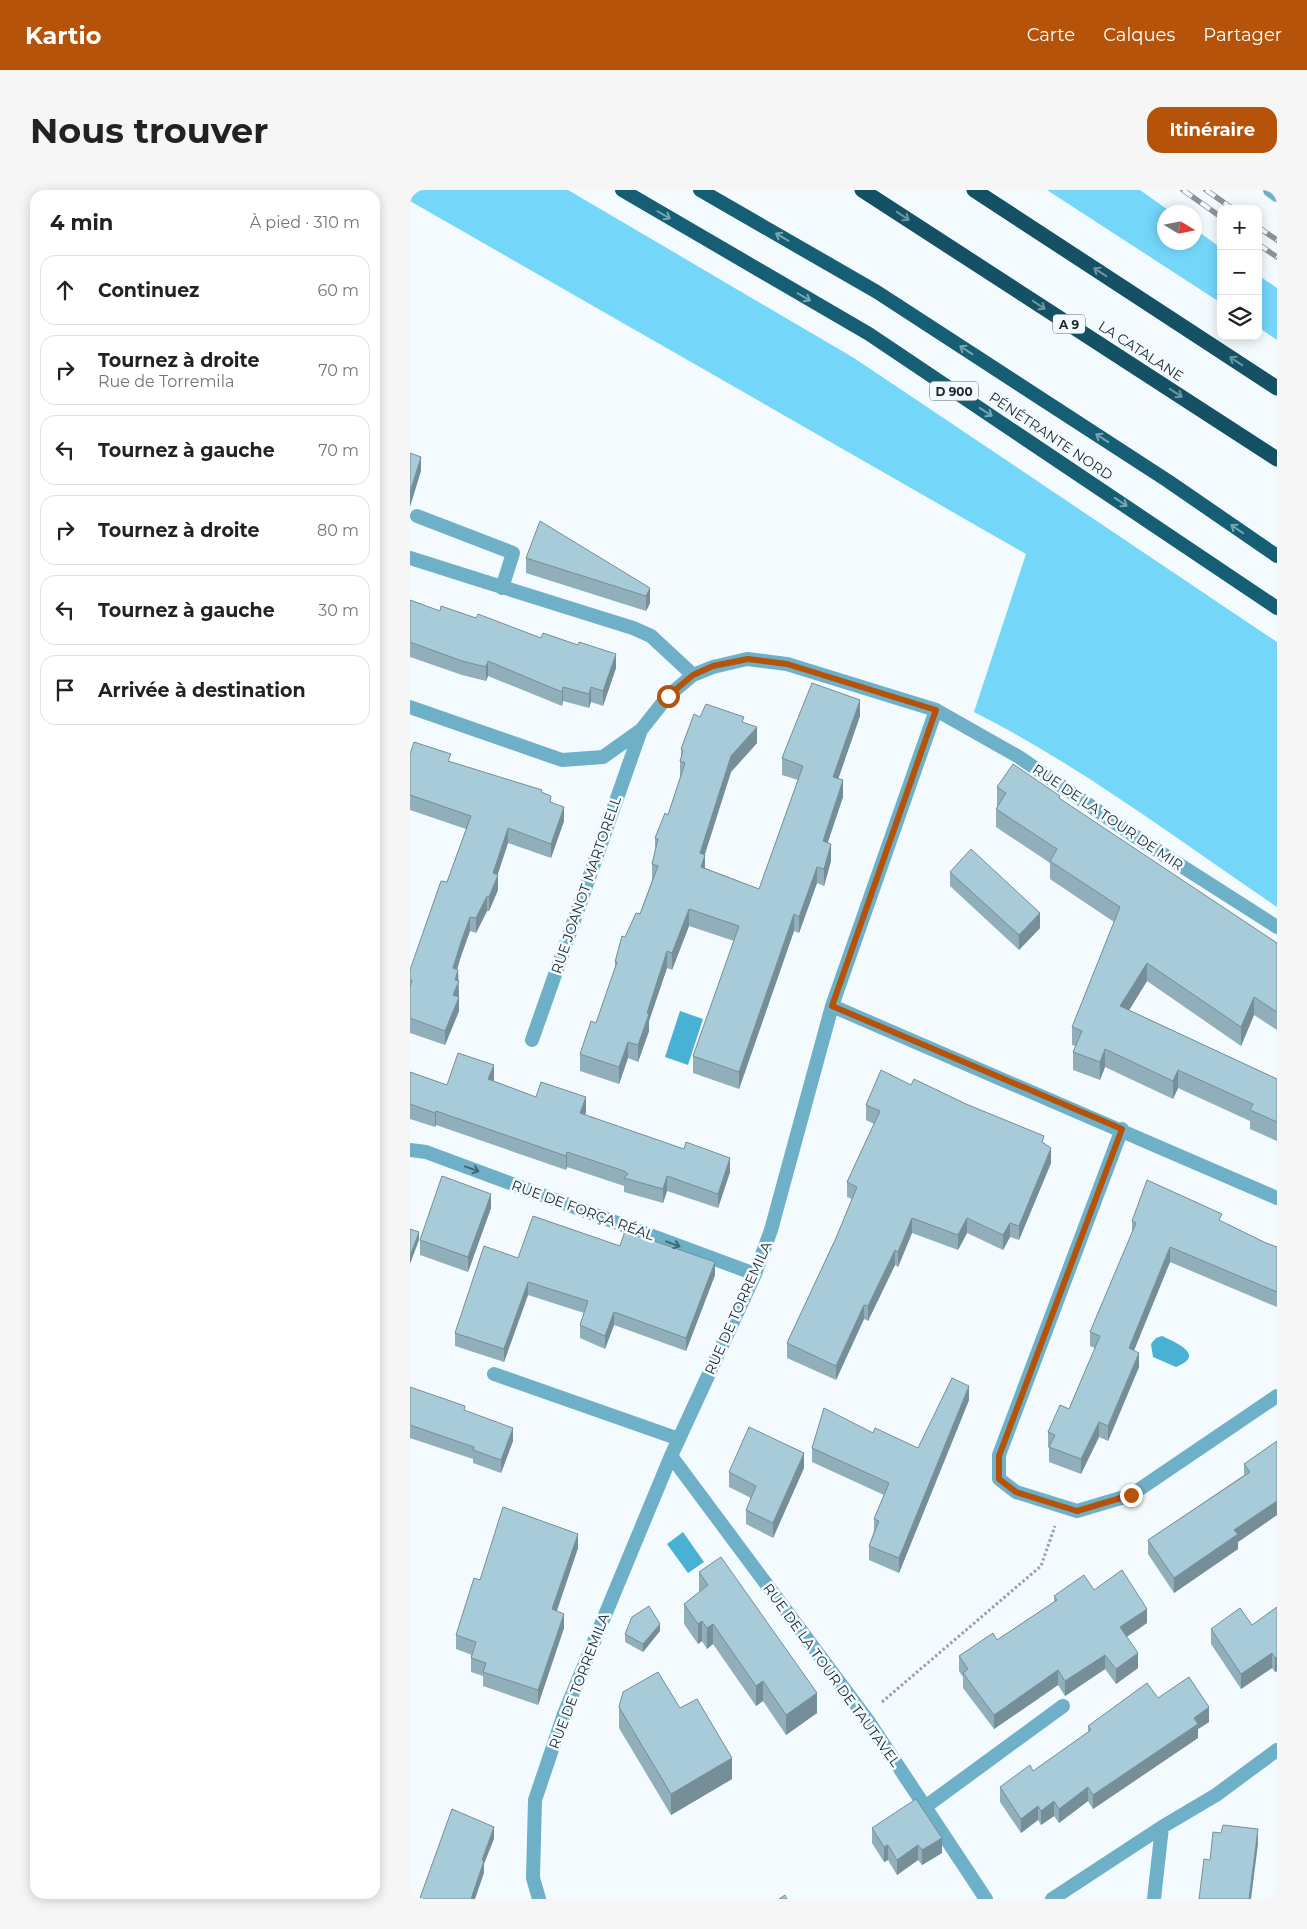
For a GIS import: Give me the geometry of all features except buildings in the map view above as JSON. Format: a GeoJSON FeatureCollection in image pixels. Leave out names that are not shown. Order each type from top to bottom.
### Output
{"type":"FeatureCollection","features":[{"type":"Feature","properties":{"kind":"highway","name":"PÉNÉTRANTE NORD"},"geometry":{"type":"LineString","coordinates":[[622,190],[868,334],[1277,608]]}},
{"type":"Feature","properties":{"kind":"highway","name":"PÉNÉTRANTE NORD"},"geometry":{"type":"LineString","coordinates":[[700,190],[877,292],[1168,481],[1277,556]]}},
{"type":"Feature","properties":{"kind":"highway","name":"LA CATALANE"},"geometry":{"type":"LineString","coordinates":[[862,190],[1277,459]]}},
{"type":"Feature","properties":{"kind":"highway"},"geometry":{"type":"LineString","coordinates":[[974,190],[1277,388]]}},
{"type":"Feature","properties":{"kind":"street"},"geometry":{"type":"LineString","coordinates":[[1270,190],[1277,195]]}},
{"type":"Feature","properties":{"kind":"street"},"geometry":{"type":"LineString","coordinates":[[417,516],[513,553],[502,588]]}},
{"type":"Feature","properties":{"kind":"street"},"geometry":{"type":"LineString","coordinates":[[410,558],[632,628],[651,636],[693,675]]}},
{"type":"Feature","properties":{"kind":"street","name":"RUE DE LA TOUR DE MIR"},"geometry":{"type":"LineString","coordinates":[[641,730],[668,696],[693,675],[713,666],[748,659],[787,664],[936,710],[1019,758],[1133,835],[1277,927]]}},
{"type":"Feature","properties":{"kind":"street"},"geometry":{"type":"LineString","coordinates":[[410,707],[562,760],[602,757],[641,730]]}},
{"type":"Feature","properties":{"kind":"street","name":"RUE DE TORREMILA"},"geometry":{"type":"LineString","coordinates":[[539,1899],[534,1878],[536,1800],[564,1714],[671,1456],[755,1274],[771,1230],[832,1006],[936,710]]}},
{"type":"Feature","properties":{"kind":"street","name":"RUE JOANOT MARTORELL"},"geometry":{"type":"LineString","coordinates":[[532,1040],[641,730]]}},
{"type":"Feature","properties":{"kind":"street"},"geometry":{"type":"LineString","coordinates":[[832,1006],[1122,1129],[1277,1198]]}},
{"type":"Feature","properties":{"kind":"street"},"geometry":{"type":"LineString","coordinates":[[1122,1129],[999,1456],[999,1479],[1016,1492],[1077,1511],[1131,1495],[1277,1396]]}},
{"type":"Feature","properties":{"kind":"street","name":"RUE DE FORÇA RÉAL"},"geometry":{"type":"LineString","coordinates":[[410,1150],[426,1152],[755,1274]]}},
{"type":"Feature","properties":{"kind":"street"},"geometry":{"type":"LineString","coordinates":[[494,1374],[679,1439]]}},
{"type":"Feature","properties":{"kind":"street","name":"RUE DE LA TOUR DE TAUTAVEL"},"geometry":{"type":"LineString","coordinates":[[671,1456],[865,1717],[986,1899]]}},
{"type":"Feature","properties":{"kind":"street"},"geometry":{"type":"LineString","coordinates":[[925,1807],[1063,1706]]}},
{"type":"Feature","properties":{"kind":"street"},"geometry":{"type":"LineString","coordinates":[[1052,1899],[1162,1827],[1216,1796],[1277,1750]]}},
{"type":"Feature","properties":{"kind":"street"},"geometry":{"type":"LineString","coordinates":[[1154,1899],[1162,1827]]}},
{"type":"Feature","properties":{"kind":"path"},"geometry":{"type":"LineString","coordinates":[[865,1717],[1042,1566],[1062,1506]]}},
{"type":"Feature","properties":{"kind":"shaded area"},"geometry":{"type":"Polygon","coordinates":[[[410,190],[568,190],[854,358],[1277,642],[1277,907],[1091,780],[1014,733],[974,712],[1026,554],[410,201],[410,190]]]}},
{"type":"Feature","properties":{"kind":"shaded area"},"geometry":{"type":"Polygon","coordinates":[[[1047,190],[1140,190],[1161,205],[1157,205],[1157,250],[1202,250],[1202,234],[1217,245],[1217,300],[1047,190]]]}},
{"type":"Feature","properties":{"kind":"shaded area"},"geometry":{"type":"Polygon","coordinates":[[[1262,278],[1277,288],[1277,340],[1262,330],[1262,278]]]}},
{"type":"Feature","properties":{"kind":"shaded area"},"geometry":{"type":"Polygon","coordinates":[[[680,1011],[703,1019],[688,1065],[665,1057],[680,1011]]]}},
{"type":"Feature","properties":{"kind":"shaded area"},"geometry":{"type":"Polygon","coordinates":[[[1162,1336],[1186,1349],[1189,1358],[1176,1367],[1153,1357],[1151,1344],[1156,1338],[1162,1336]]]}},
{"type":"Feature","properties":{"kind":"shaded area"},"geometry":{"type":"Polygon","coordinates":[[[683,1532],[704,1562],[688,1573],[667,1544],[683,1532]]]}},
{"type":"Feature","properties":{"kind":"railway"},"geometry":{"type":"LineString","coordinates":[[1183,190],[1217,214]]}},
{"type":"Feature","properties":{"kind":"railway"},"geometry":{"type":"LineString","coordinates":[[1206,190],[1227,205]]}},
{"type":"Feature","properties":{"kind":"railway"},"geometry":{"type":"LineString","coordinates":[[1262,230],[1277,240]]}},
{"type":"Feature","properties":{"kind":"railway"},"geometry":{"type":"LineString","coordinates":[[1262,247],[1277,257]]}},
{"type":"Feature","properties":{"kind":"route"},"geometry":{"type":"LineString","coordinates":[[668,696],[693,675],[713,666],[748,659],[787,664],[936,710],[832,1006],[1122,1129],[999,1456],[999,1479],[1016,1492],[1077,1511],[1131,1495]]}}]}
